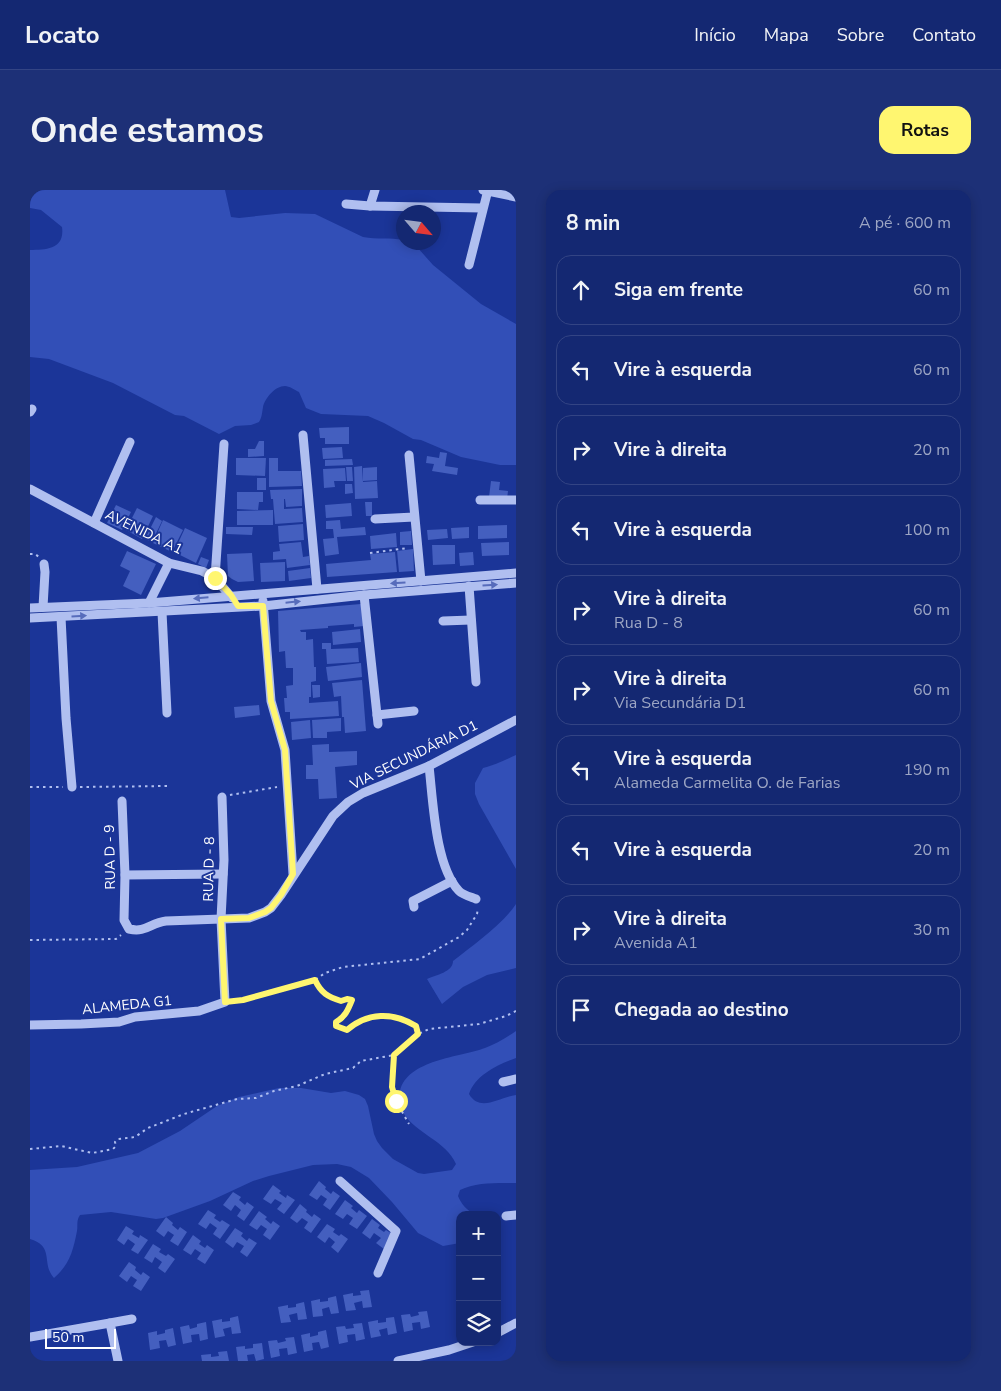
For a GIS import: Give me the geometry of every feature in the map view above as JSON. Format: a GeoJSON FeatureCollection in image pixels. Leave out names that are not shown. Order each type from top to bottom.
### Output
{"type":"FeatureCollection","features":[{"type":"Feature","properties":{"kind":"street"},"geometry":{"type":"LineString","coordinates":[[370,206],[375,190]]}},
{"type":"Feature","properties":{"kind":"street"},"geometry":{"type":"LineString","coordinates":[[470,265],[486,190],[516,197]]}},
{"type":"Feature","properties":{"kind":"street"},"geometry":{"type":"LineString","coordinates":[[346,204],[482,208]]}},
{"type":"Feature","properties":{"kind":"street"},"geometry":{"type":"LineString","coordinates":[[303,435],[316,585]]}},
{"type":"Feature","properties":{"kind":"street"},"geometry":{"type":"LineString","coordinates":[[94,523],[130,442]]}},
{"type":"Feature","properties":{"kind":"street"},"geometry":{"type":"LineString","coordinates":[[215,578],[224,444]]}},
{"type":"Feature","properties":{"kind":"street"},"geometry":{"type":"LineString","coordinates":[[409,455],[421,581]]}},
{"type":"Feature","properties":{"kind":"street","name":"AVENIDA A1"},"geometry":{"type":"LineString","coordinates":[[30,489],[169,563],[202,570],[215,578],[231,595],[238,606]]}},
{"type":"Feature","properties":{"kind":"street"},"geometry":{"type":"LineString","coordinates":[[480,500],[516,500]]}},
{"type":"Feature","properties":{"kind":"street"},"geometry":{"type":"LineString","coordinates":[[374,519],[414,517]]}},
{"type":"Feature","properties":{"kind":"street"},"geometry":{"type":"LineString","coordinates":[[149,603],[169,563]]}},
{"type":"Feature","properties":{"kind":"street"},"geometry":{"type":"LineString","coordinates":[[43,607],[44,564]]}},
{"type":"Feature","properties":{"kind":"street"},"geometry":{"type":"LineString","coordinates":[[30,608],[149,603],[263,593],[316,585],[421,581],[516,573]]}},
{"type":"Feature","properties":{"kind":"street"},"geometry":{"type":"LineString","coordinates":[[30,618],[263,606],[364,595],[516,583]]}},
{"type":"Feature","properties":{"kind":"street"},"geometry":{"type":"LineString","coordinates":[[469,586],[476,682]]}},
{"type":"Feature","properties":{"kind":"street"},"geometry":{"type":"LineString","coordinates":[[263,593],[271,701],[285,750],[293,874]]}},
{"type":"Feature","properties":{"kind":"street"},"geometry":{"type":"LineString","coordinates":[[364,595],[378,719],[414,711]]}},
{"type":"Feature","properties":{"kind":"street"},"geometry":{"type":"LineString","coordinates":[[162,612],[167,713]]}},
{"type":"Feature","properties":{"kind":"street"},"geometry":{"type":"LineString","coordinates":[[61,617],[66,718],[72,787]]}},
{"type":"Feature","properties":{"kind":"street"},"geometry":{"type":"LineString","coordinates":[[443,621],[472,620]]}},
{"type":"Feature","properties":{"kind":"street","name":"VIA SECUNDÁRIA D1"},"geometry":{"type":"LineString","coordinates":[[129,929],[139,931],[160,922],[249,918],[265,912],[271,908],[281,895],[293,874],[333,816],[348,802],[363,793],[429,766],[516,720]]}},
{"type":"Feature","properties":{"kind":"street"},"geometry":{"type":"LineString","coordinates":[[429,766],[436,830],[447,872],[460,893],[476,900]]}},
{"type":"Feature","properties":{"kind":"street","name":"RUA D - 8"},"geometry":{"type":"LineString","coordinates":[[222,797],[223,874],[221,919],[225,1002]]}},
{"type":"Feature","properties":{"kind":"street","name":"RUA D - 9"},"geometry":{"type":"LineString","coordinates":[[122,801],[125,875],[124,920],[129,929]]}},
{"type":"Feature","properties":{"kind":"street"},"geometry":{"type":"LineString","coordinates":[[125,875],[223,874]]}},
{"type":"Feature","properties":{"kind":"street"},"geometry":{"type":"LineString","coordinates":[[414,907],[413,901],[452,881]]}},
{"type":"Feature","properties":{"kind":"street","name":"ALAMEDA G1"},"geometry":{"type":"LineString","coordinates":[[30,1024],[119,1022],[135,1018],[199,1012],[225,1002]]}},
{"type":"Feature","properties":{"kind":"street"},"geometry":{"type":"LineString","coordinates":[[503,1082],[516,1079]]}},
{"type":"Feature","properties":{"kind":"street"},"geometry":{"type":"LineString","coordinates":[[340,1181],[396,1231],[378,1274]]}},
{"type":"Feature","properties":{"kind":"street"},"geometry":{"type":"LineString","coordinates":[[506,1216],[516,1216]]}},
{"type":"Feature","properties":{"kind":"street"},"geometry":{"type":"LineString","coordinates":[[30,1336],[132,1318]]}},
{"type":"Feature","properties":{"kind":"street"},"geometry":{"type":"LineString","coordinates":[[110,1323],[118,1361]]}},
{"type":"Feature","properties":{"kind":"street"},"geometry":{"type":"LineString","coordinates":[[501,1331],[516,1323]]}},
{"type":"Feature","properties":{"kind":"street"},"geometry":{"type":"LineString","coordinates":[[398,1361],[462,1346]]}},
{"type":"Feature","properties":{"kind":"path"},"geometry":{"type":"LineString","coordinates":[[370,553],[418,547]]}},
{"type":"Feature","properties":{"kind":"path"},"geometry":{"type":"LineString","coordinates":[[222,797],[287,785]]}},
{"type":"Feature","properties":{"kind":"path"},"geometry":{"type":"LineString","coordinates":[[30,787],[169,786]]}},
{"type":"Feature","properties":{"kind":"path"},"geometry":{"type":"LineString","coordinates":[[225,1002],[243,1000],[315,980],[325,973],[344,967],[420,959],[459,937],[467,930],[477,914],[479,903],[476,900]]}},
{"type":"Feature","properties":{"kind":"path"},"geometry":{"type":"LineString","coordinates":[[30,940],[116,939],[129,929]]}},
{"type":"Feature","properties":{"kind":"path"},"geometry":{"type":"LineString","coordinates":[[315,980],[323,993],[328,997],[341,1001],[352,1000],[349,1009],[343,1018],[336,1022],[336,1026],[347,1030],[357,1021],[390,1015],[416,1026],[418,1034]]}},
{"type":"Feature","properties":{"kind":"path"},"geometry":{"type":"LineString","coordinates":[[30,1149],[61,1146],[88,1152],[105,1151],[115,1148],[115,1142],[118,1139],[135,1137],[148,1128],[184,1114],[237,1099],[256,1098],[274,1091],[297,1086],[324,1074],[353,1068],[361,1061],[394,1055],[418,1034],[429,1029],[480,1024],[516,1011]]}},
{"type":"Feature","properties":{"kind":"path"},"geometry":{"type":"LineString","coordinates":[[394,1055],[392,1087],[396,1101],[409,1124]]}},
{"type":"Feature","properties":{"kind":"shaded area"},"geometry":{"type":"Polygon","coordinates":[[[30,190],[225,190],[231,217],[239,218],[285,213],[315,214],[363,237],[396,239],[396,250],[420,250],[433,265],[481,304],[516,324],[516,465],[500,465],[461,457],[421,440],[413,439],[368,416],[321,414],[306,408],[299,392],[285,386],[274,390],[268,396],[259,422],[251,425],[235,426],[219,434],[184,416],[175,415],[113,383],[49,359],[30,357],[30,250],[43,250],[54,247],[61,240],[62,227],[41,210],[30,208],[30,190]]]}},
{"type":"Feature","properties":{"kind":"shaded area"},"geometry":{"type":"Polygon","coordinates":[[[516,755],[516,869],[479,804],[475,794],[475,783],[483,768],[516,755]]]}},
{"type":"Feature","properties":{"kind":"shaded area"},"geometry":{"type":"Polygon","coordinates":[[[516,904],[516,968],[487,975],[463,987],[442,1004],[427,979],[450,968],[453,961],[495,927],[516,904]]]}},
{"type":"Feature","properties":{"kind":"shaded area"},"geometry":{"type":"Polygon","coordinates":[[[516,1031],[516,1058],[488,1071],[476,1081],[469,1094],[474,1100],[484,1103],[516,1095],[516,1183],[480,1184],[460,1190],[458,1196],[470,1211],[456,1211],[456,1244],[443,1246],[418,1233],[369,1178],[351,1167],[337,1164],[313,1165],[269,1176],[253,1181],[210,1201],[163,1218],[156,1219],[111,1212],[80,1215],[70,1257],[64,1268],[54,1278],[50,1273],[42,1246],[30,1239],[30,1170],[77,1167],[138,1153],[180,1131],[217,1106],[239,1097],[279,1088],[301,1088],[331,1093],[345,1091],[359,1095],[365,1099],[368,1106],[377,1141],[393,1159],[418,1173],[424,1174],[452,1170],[456,1164],[451,1156],[439,1143],[416,1127],[402,1111],[399,1097],[400,1091],[405,1081],[413,1072],[423,1066],[485,1048],[501,1041],[516,1031]]]}},
{"type":"Feature","properties":{"kind":"building"},"geometry":{"type":"Polygon","coordinates":[[[349,427],[349,444],[325,444],[325,438],[320,438],[319,428],[349,427]]]}},
{"type":"Feature","properties":{"kind":"building"},"geometry":{"type":"Polygon","coordinates":[[[259,441],[264,441],[264,456],[248,457],[248,449],[255,449],[259,441]]]}},
{"type":"Feature","properties":{"kind":"building"},"geometry":{"type":"Polygon","coordinates":[[[342,447],[343,458],[323,459],[322,448],[342,447]]]}},
{"type":"Feature","properties":{"kind":"building"},"geometry":{"type":"Polygon","coordinates":[[[440,452],[447,453],[445,466],[458,468],[457,475],[432,471],[434,464],[426,463],[427,456],[439,458],[440,452]]]}},
{"type":"Feature","properties":{"kind":"building"},"geometry":{"type":"Polygon","coordinates":[[[236,458],[266,458],[265,476],[236,475],[236,458]]]}},
{"type":"Feature","properties":{"kind":"building"},"geometry":{"type":"Polygon","coordinates":[[[269,458],[278,458],[278,471],[301,471],[302,486],[269,487],[269,458]]]}},
{"type":"Feature","properties":{"kind":"building"},"geometry":{"type":"Polygon","coordinates":[[[352,459],[353,465],[325,466],[325,460],[352,459]]]}},
{"type":"Feature","properties":{"kind":"building"},"geometry":{"type":"Polygon","coordinates":[[[362,466],[363,482],[377,481],[378,498],[355,499],[354,467],[362,466]]]}},
{"type":"Feature","properties":{"kind":"building"},"geometry":{"type":"Polygon","coordinates":[[[346,467],[352,467],[353,481],[347,481],[346,467]]]}},
{"type":"Feature","properties":{"kind":"building"},"geometry":{"type":"Polygon","coordinates":[[[377,467],[377,480],[363,481],[363,468],[377,467]]]}},
{"type":"Feature","properties":{"kind":"building"},"geometry":{"type":"Polygon","coordinates":[[[345,468],[346,481],[334,481],[335,487],[324,488],[323,469],[345,468]]]}},
{"type":"Feature","properties":{"kind":"building"},"geometry":{"type":"Polygon","coordinates":[[[257,478],[266,478],[266,490],[257,490],[257,478]]]}},
{"type":"Feature","properties":{"kind":"building"},"geometry":{"type":"Polygon","coordinates":[[[491,481],[500,482],[499,490],[508,491],[507,499],[489,497],[491,481]]]}},
{"type":"Feature","properties":{"kind":"building"},"geometry":{"type":"Polygon","coordinates":[[[345,484],[352,484],[353,493],[345,494],[345,484]]]}},
{"type":"Feature","properties":{"kind":"building"},"geometry":{"type":"Polygon","coordinates":[[[302,489],[302,506],[286,507],[284,499],[284,509],[302,508],[303,522],[275,524],[273,499],[271,499],[270,490],[302,489]]]}},
{"type":"Feature","properties":{"kind":"building"},"geometry":{"type":"Polygon","coordinates":[[[237,492],[263,492],[263,502],[259,502],[258,510],[237,509],[237,492]]]}},
{"type":"Feature","properties":{"kind":"building"},"geometry":{"type":"Polygon","coordinates":[[[365,502],[372,502],[372,516],[366,516],[365,502]]]}},
{"type":"Feature","properties":{"kind":"building"},"geometry":{"type":"Polygon","coordinates":[[[351,503],[352,516],[326,518],[325,505],[351,503]]]}},
{"type":"Feature","properties":{"kind":"building"},"geometry":{"type":"Polygon","coordinates":[[[116,505],[131,512],[122,530],[107,523],[116,505]]]}},
{"type":"Feature","properties":{"kind":"building"},"geometry":{"type":"Polygon","coordinates":[[[137,508],[153,516],[142,539],[126,530],[137,508]]]}},
{"type":"Feature","properties":{"kind":"building"},"geometry":{"type":"Polygon","coordinates":[[[273,510],[273,525],[237,525],[237,511],[273,510]]]}},
{"type":"Feature","properties":{"kind":"building"},"geometry":{"type":"Polygon","coordinates":[[[156,517],[162,521],[152,542],[145,539],[156,517]]]}},
{"type":"Feature","properties":{"kind":"building"},"geometry":{"type":"Polygon","coordinates":[[[163,520],[183,530],[172,552],[153,543],[163,520]]]}},
{"type":"Feature","properties":{"kind":"building"},"geometry":{"type":"Polygon","coordinates":[[[340,520],[341,529],[365,527],[366,535],[337,537],[339,554],[325,556],[323,539],[334,538],[333,529],[326,529],[326,521],[340,520]]]}},
{"type":"Feature","properties":{"kind":"building"},"geometry":{"type":"Polygon","coordinates":[[[303,524],[304,540],[279,542],[278,526],[303,524]]]}},
{"type":"Feature","properties":{"kind":"building"},"geometry":{"type":"Polygon","coordinates":[[[507,525],[507,538],[478,539],[478,526],[507,525]]]}},
{"type":"Feature","properties":{"kind":"building"},"geometry":{"type":"Polygon","coordinates":[[[226,527],[253,527],[252,535],[226,534],[226,527]]]}},
{"type":"Feature","properties":{"kind":"building"},"geometry":{"type":"Polygon","coordinates":[[[469,527],[469,538],[452,539],[451,528],[469,527]]]}},
{"type":"Feature","properties":{"kind":"building"},"geometry":{"type":"Polygon","coordinates":[[[185,528],[207,538],[196,563],[174,552],[185,528]]]}},
{"type":"Feature","properties":{"kind":"building"},"geometry":{"type":"Polygon","coordinates":[[[447,529],[448,538],[428,540],[427,530],[447,529]]]}},
{"type":"Feature","properties":{"kind":"building"},"geometry":{"type":"Polygon","coordinates":[[[411,531],[412,545],[400,545],[400,532],[411,531]]]}},
{"type":"Feature","properties":{"kind":"building"},"geometry":{"type":"Polygon","coordinates":[[[396,533],[397,547],[371,549],[370,536],[396,533]]]}},
{"type":"Feature","properties":{"kind":"building"},"geometry":{"type":"Polygon","coordinates":[[[301,542],[303,557],[309,556],[310,565],[287,568],[286,559],[273,560],[273,552],[280,551],[279,544],[301,542]]]}},
{"type":"Feature","properties":{"kind":"building"},"geometry":{"type":"Polygon","coordinates":[[[509,542],[509,555],[482,556],[481,543],[509,542]]]}},
{"type":"Feature","properties":{"kind":"building"},"geometry":{"type":"Polygon","coordinates":[[[432,545],[455,545],[455,564],[433,565],[432,545]]]}},
{"type":"Feature","properties":{"kind":"building"},"geometry":{"type":"Polygon","coordinates":[[[413,549],[414,571],[399,572],[397,551],[413,549]]]}},
{"type":"Feature","properties":{"kind":"building"},"geometry":{"type":"Polygon","coordinates":[[[127,551],[156,564],[141,595],[123,586],[130,571],[120,566],[127,551]]]}},
{"type":"Feature","properties":{"kind":"building"},"geometry":{"type":"Polygon","coordinates":[[[395,552],[397,572],[327,577],[326,564],[371,560],[370,554],[395,552]]]}},
{"type":"Feature","properties":{"kind":"building"},"geometry":{"type":"Polygon","coordinates":[[[473,552],[474,565],[460,566],[459,553],[473,552]]]}},
{"type":"Feature","properties":{"kind":"building"},"geometry":{"type":"Polygon","coordinates":[[[252,553],[254,581],[238,582],[228,576],[227,554],[252,553]]]}},
{"type":"Feature","properties":{"kind":"building"},"geometry":{"type":"Polygon","coordinates":[[[201,557],[209,560],[206,568],[198,564],[201,557]]]}},
{"type":"Feature","properties":{"kind":"building"},"geometry":{"type":"Polygon","coordinates":[[[285,562],[285,581],[261,582],[260,563],[285,562]]]}},
{"type":"Feature","properties":{"kind":"building"},"geometry":{"type":"Polygon","coordinates":[[[310,568],[311,578],[289,581],[288,571],[310,568]]]}},
{"type":"Feature","properties":{"kind":"building"},"geometry":{"type":"Polygon","coordinates":[[[361,604],[364,626],[354,627],[354,624],[300,630],[301,632],[306,632],[306,640],[313,639],[316,681],[311,682],[309,703],[338,701],[339,716],[290,719],[290,712],[285,712],[284,698],[287,698],[286,686],[293,685],[293,668],[286,668],[285,651],[279,652],[278,611],[361,604]]]}},
{"type":"Feature","properties":{"kind":"building"},"geometry":{"type":"Polygon","coordinates":[[[360,629],[361,642],[333,645],[332,632],[360,629]]]}},
{"type":"Feature","properties":{"kind":"building"},"geometry":{"type":"Polygon","coordinates":[[[322,643],[331,643],[331,649],[358,648],[359,662],[327,664],[326,649],[322,649],[322,643]]]}},
{"type":"Feature","properties":{"kind":"building"},"geometry":{"type":"Polygon","coordinates":[[[361,663],[362,677],[328,681],[326,667],[361,663]]]}},
{"type":"Feature","properties":{"kind":"building"},"geometry":{"type":"Polygon","coordinates":[[[362,680],[366,731],[345,733],[341,696],[334,697],[332,683],[362,680]]]}},
{"type":"Feature","properties":{"kind":"building"},"geometry":{"type":"Polygon","coordinates":[[[312,685],[320,685],[320,697],[313,698],[312,685]]]}},
{"type":"Feature","properties":{"kind":"building"},"geometry":{"type":"Polygon","coordinates":[[[259,705],[260,715],[235,718],[234,707],[259,705]]]}},
{"type":"Feature","properties":{"kind":"building"},"geometry":{"type":"Polygon","coordinates":[[[341,718],[341,731],[327,732],[327,738],[313,738],[312,720],[341,718]]]}},
{"type":"Feature","properties":{"kind":"building"},"geometry":{"type":"Polygon","coordinates":[[[310,720],[311,738],[292,740],[291,722],[310,720]]]}},
{"type":"Feature","properties":{"kind":"building"},"geometry":{"type":"Polygon","coordinates":[[[329,744],[329,752],[357,751],[357,765],[335,767],[337,798],[319,799],[318,779],[306,779],[306,765],[313,765],[312,745],[329,744]]]}},
{"type":"Feature","properties":{"kind":"building"},"geometry":{"type":"Polygon","coordinates":[[[319,1181],[331,1194],[333,1191],[340,1196],[330,1210],[323,1205],[327,1199],[321,1195],[317,1200],[309,1195],[319,1181]]]}},
{"type":"Feature","properties":{"kind":"building"},"geometry":{"type":"Polygon","coordinates":[[[273,1185],[286,1198],[287,1195],[295,1200],[284,1214],[277,1209],[282,1203],[275,1199],[271,1204],[263,1199],[273,1185]]]}},
{"type":"Feature","properties":{"kind":"building"},"geometry":{"type":"Polygon","coordinates":[[[233,1192],[241,1197],[239,1200],[245,1205],[247,1202],[254,1207],[244,1221],[237,1216],[241,1210],[235,1205],[231,1211],[223,1205],[233,1192]]]}},
{"type":"Feature","properties":{"kind":"building"},"geometry":{"type":"Polygon","coordinates":[[[345,1200],[353,1206],[351,1208],[357,1213],[359,1210],[367,1216],[357,1229],[349,1224],[353,1218],[347,1214],[343,1219],[335,1214],[345,1200]]]}},
{"type":"Feature","properties":{"kind":"building"},"geometry":{"type":"Polygon","coordinates":[[[300,1204],[312,1217],[314,1214],[321,1219],[311,1233],[304,1228],[308,1222],[302,1218],[297,1223],[290,1218],[300,1204]]]}},
{"type":"Feature","properties":{"kind":"building"},"geometry":{"type":"Polygon","coordinates":[[[208,1210],[216,1215],[214,1218],[230,1225],[220,1239],[213,1234],[217,1228],[210,1223],[206,1229],[198,1224],[208,1210]]]}},
{"type":"Feature","properties":{"kind":"building"},"geometry":{"type":"Polygon","coordinates":[[[259,1211],[267,1217],[265,1219],[271,1224],[273,1221],[280,1226],[270,1240],[263,1235],[267,1229],[261,1225],[257,1230],[249,1225],[259,1211]]]}},
{"type":"Feature","properties":{"kind":"building"},"geometry":{"type":"Polygon","coordinates":[[[166,1217],[178,1230],[180,1227],[187,1232],[178,1246],[170,1241],[174,1235],[168,1231],[164,1237],[156,1231],[166,1217]]]}},
{"type":"Feature","properties":{"kind":"building"},"geometry":{"type":"Polygon","coordinates":[[[372,1219],[380,1225],[378,1228],[394,1235],[384,1249],[376,1243],[381,1238],[374,1233],[370,1239],[362,1233],[372,1219]]]}},
{"type":"Feature","properties":{"kind":"building"},"geometry":{"type":"Polygon","coordinates":[[[327,1224],[335,1229],[333,1232],[339,1236],[341,1234],[348,1239],[338,1253],[331,1247],[335,1242],[329,1237],[325,1243],[317,1237],[327,1224]]]}},
{"type":"Feature","properties":{"kind":"building"},"geometry":{"type":"Polygon","coordinates":[[[126,1226],[134,1231],[132,1234],[139,1238],[140,1235],[148,1240],[138,1254],[131,1250],[135,1244],[128,1239],[124,1245],[117,1240],[126,1226]]]}},
{"type":"Feature","properties":{"kind":"building"},"geometry":{"type":"Polygon","coordinates":[[[235,1228],[243,1233],[241,1236],[247,1241],[249,1238],[257,1243],[247,1257],[240,1252],[244,1246],[237,1242],[233,1248],[225,1242],[235,1228]]]}},
{"type":"Feature","properties":{"kind":"building"},"geometry":{"type":"Polygon","coordinates":[[[193,1235],[201,1241],[199,1244],[205,1248],[207,1245],[214,1250],[205,1264],[197,1259],[201,1253],[195,1249],[191,1255],[183,1250],[193,1235]]]}},
{"type":"Feature","properties":{"kind":"building"},"geometry":{"type":"Polygon","coordinates":[[[153,1244],[161,1249],[159,1252],[166,1256],[168,1254],[175,1259],[165,1273],[158,1268],[162,1262],[155,1257],[152,1263],[144,1258],[153,1244]]]}},
{"type":"Feature","properties":{"kind":"building"},"geometry":{"type":"Polygon","coordinates":[[[129,1262],[136,1267],[135,1270],[141,1275],[143,1272],[150,1277],[141,1291],[133,1286],[137,1280],[131,1276],[127,1282],[119,1276],[129,1262]]]}},
{"type":"Feature","properties":{"kind":"building"},"geometry":{"type":"Polygon","coordinates":[[[369,1290],[372,1307],[363,1308],[362,1301],[354,1303],[356,1310],[346,1311],[343,1295],[353,1293],[353,1296],[361,1295],[360,1291],[369,1290]]]}},
{"type":"Feature","properties":{"kind":"building"},"geometry":{"type":"Polygon","coordinates":[[[336,1296],[339,1313],[331,1314],[329,1307],[322,1309],[323,1316],[313,1317],[311,1301],[320,1299],[320,1302],[328,1301],[328,1298],[336,1296]]]}},
{"type":"Feature","properties":{"kind":"building"},"geometry":{"type":"Polygon","coordinates":[[[304,1302],[307,1319],[298,1320],[297,1313],[289,1315],[291,1322],[281,1323],[278,1307],[288,1305],[288,1308],[296,1307],[296,1304],[304,1302]]]}},
{"type":"Feature","properties":{"kind":"building"},"geometry":{"type":"Polygon","coordinates":[[[427,1311],[430,1327],[421,1329],[420,1322],[412,1323],[413,1330],[404,1332],[401,1315],[410,1314],[411,1317],[419,1315],[418,1312],[427,1311]]]}},
{"type":"Feature","properties":{"kind":"building"},"geometry":{"type":"Polygon","coordinates":[[[238,1316],[241,1333],[232,1334],[231,1327],[223,1329],[225,1336],[215,1338],[212,1321],[222,1319],[222,1322],[230,1321],[230,1318],[238,1316]]]}},
{"type":"Feature","properties":{"kind":"building"},"geometry":{"type":"Polygon","coordinates":[[[394,1317],[397,1333],[388,1335],[387,1328],[379,1330],[381,1336],[371,1338],[368,1322],[378,1320],[378,1323],[386,1322],[386,1318],[394,1317]]]}},
{"type":"Feature","properties":{"kind":"building"},"geometry":{"type":"Polygon","coordinates":[[[206,1322],[208,1339],[200,1341],[199,1334],[191,1335],[192,1342],[183,1344],[180,1327],[189,1325],[190,1329],[197,1327],[197,1324],[206,1322]]]}},
{"type":"Feature","properties":{"kind":"building"},"geometry":{"type":"Polygon","coordinates":[[[362,1323],[365,1339],[356,1341],[355,1334],[347,1335],[348,1342],[339,1344],[336,1327],[354,1328],[353,1324],[362,1323]]]}},
{"type":"Feature","properties":{"kind":"building"},"geometry":{"type":"Polygon","coordinates":[[[173,1328],[176,1345],[168,1347],[166,1340],[159,1341],[160,1348],[150,1350],[148,1333],[157,1331],[157,1335],[173,1328]]]}},
{"type":"Feature","properties":{"kind":"building"},"geometry":{"type":"Polygon","coordinates":[[[326,1330],[329,1347],[321,1349],[319,1342],[312,1343],[313,1350],[304,1352],[301,1335],[310,1333],[310,1337],[326,1330]]]}},
{"type":"Feature","properties":{"kind":"building"},"geometry":{"type":"Polygon","coordinates":[[[294,1337],[297,1353],[288,1355],[287,1348],[279,1349],[280,1356],[271,1358],[268,1341],[277,1340],[278,1343],[286,1341],[285,1338],[294,1337]]]}},
{"type":"Feature","properties":{"kind":"building"},"geometry":{"type":"Polygon","coordinates":[[[262,1343],[264,1359],[256,1361],[254,1354],[247,1355],[248,1361],[238,1361],[236,1347],[245,1346],[245,1349],[253,1348],[253,1344],[262,1343]]]}},
{"type":"Feature","properties":{"kind":"building"},"geometry":{"type":"Polygon","coordinates":[[[227,1351],[229,1361],[202,1361],[201,1355],[211,1354],[211,1357],[219,1356],[218,1352],[227,1351]]]}},
{"type":"Feature","properties":{"kind":"route"},"geometry":{"type":"LineString","coordinates":[[215,578],[231,595],[238,606],[263,606],[271,701],[285,750],[293,874],[281,895],[271,908],[265,912],[249,918],[221,919],[225,1002],[243,1000],[315,980],[323,993],[328,997],[341,1001],[352,1000],[349,1009],[343,1018],[336,1022],[336,1026],[347,1030],[357,1021],[382,1015],[390,1015],[410,1022],[416,1026],[418,1034],[394,1055],[392,1087],[396,1101]]}}]}
